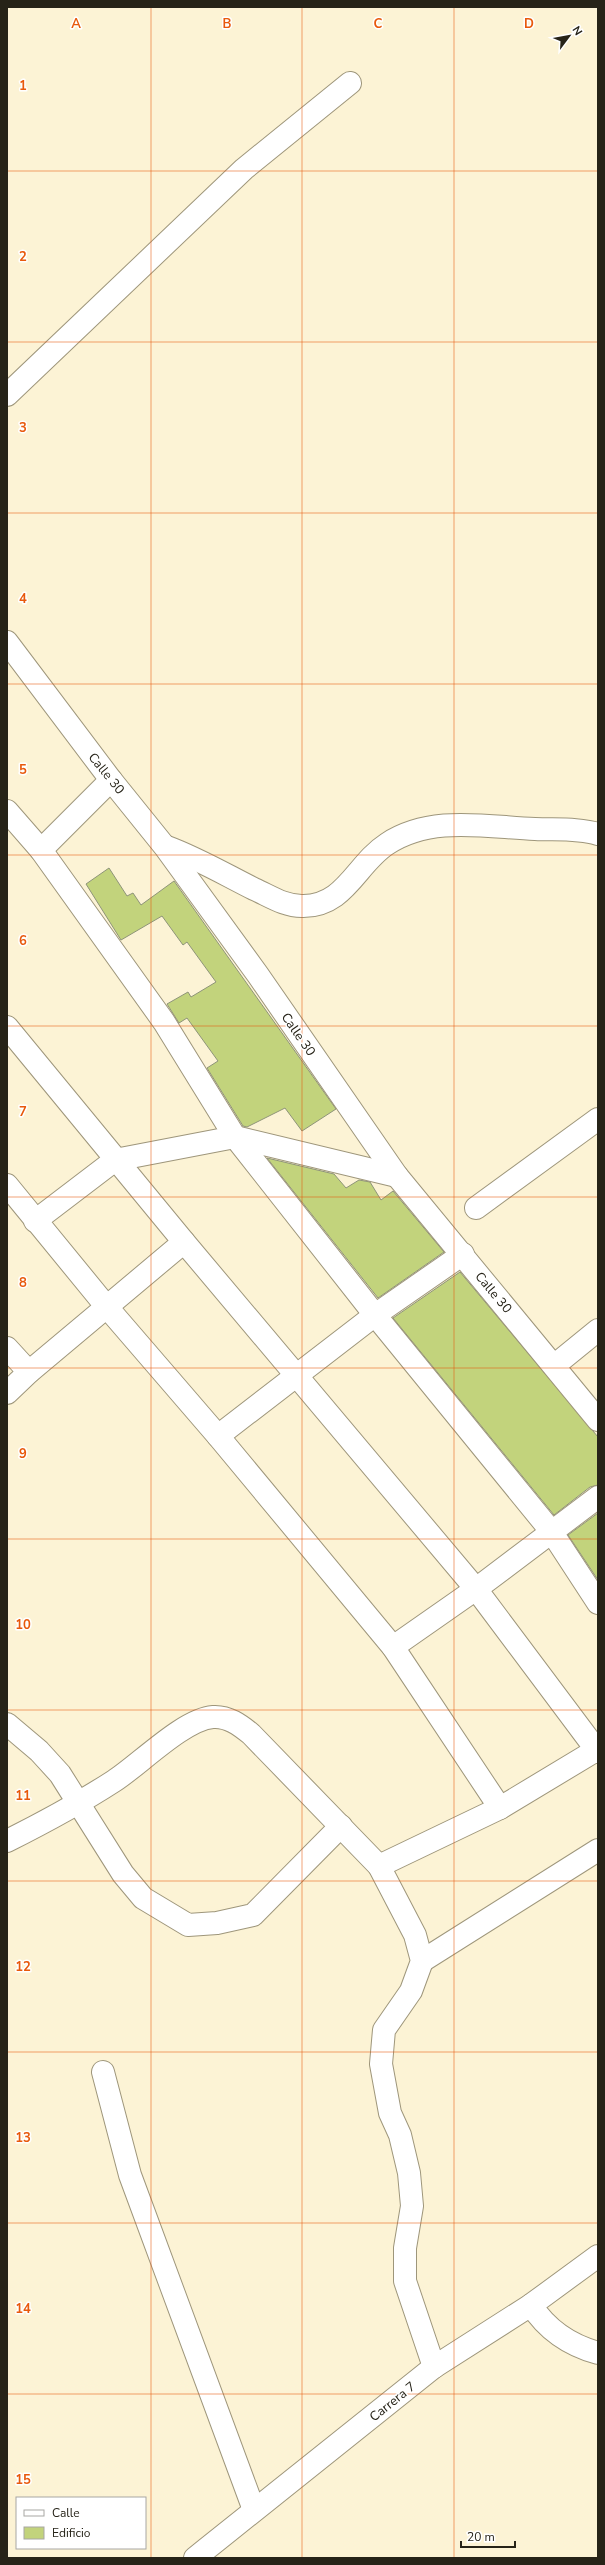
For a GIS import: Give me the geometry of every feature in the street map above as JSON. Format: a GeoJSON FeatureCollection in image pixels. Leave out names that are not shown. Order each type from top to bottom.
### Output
{"type":"FeatureCollection","features":[{"type":"Feature","properties":{"kind":"street"},"geometry":{"type":"LineString","coordinates":[[7,395],[244,169],[350,83]]}},
{"type":"Feature","properties":{"kind":"street","name":"Calle 30"},"geometry":{"type":"LineString","coordinates":[[7,642],[111,780],[165,846],[258,975],[397,1176],[555,1365],[598,1420]]}},
{"type":"Feature","properties":{"kind":"street"},"geometry":{"type":"LineString","coordinates":[[41,850],[111,780]]}},
{"type":"Feature","properties":{"kind":"street"},"geometry":{"type":"LineString","coordinates":[[7,811],[41,850],[164,1022],[235,1137],[375,1315],[551,1531],[598,1603]]}},
{"type":"Feature","properties":{"kind":"street"},"geometry":{"type":"LineString","coordinates":[[165,846],[280,902],[303,906],[314,905],[333,898],[349,885],[360,870],[386,844],[406,834],[423,829],[455,824],[598,834]]}},
{"type":"Feature","properties":{"kind":"street"},"geometry":{"type":"LineString","coordinates":[[7,1027],[115,1160],[476,1588],[598,1750],[500,1808],[379,1866]]}},
{"type":"Feature","properties":{"kind":"street"},"geometry":{"type":"LineString","coordinates":[[476,1208],[598,1119]]}},
{"type":"Feature","properties":{"kind":"street"},"geometry":{"type":"LineString","coordinates":[[35,1221],[115,1160],[235,1137],[397,1176]]}},
{"type":"Feature","properties":{"kind":"street"},"geometry":{"type":"LineString","coordinates":[[7,1185],[106,1306],[218,1436],[393,1647],[500,1808]]}},
{"type":"Feature","properties":{"kind":"street"},"geometry":{"type":"LineString","coordinates":[[7,1393],[29,1372],[106,1306],[184,1242]]}},
{"type":"Feature","properties":{"kind":"street"},"geometry":{"type":"LineString","coordinates":[[218,1436],[375,1315],[463,1254]]}},
{"type":"Feature","properties":{"kind":"street"},"geometry":{"type":"LineString","coordinates":[[555,1365],[598,1330]]}},
{"type":"Feature","properties":{"kind":"street"},"geometry":{"type":"LineString","coordinates":[[7,1348],[29,1372]]}},
{"type":"Feature","properties":{"kind":"street"},"geometry":{"type":"LineString","coordinates":[[393,1647],[476,1588],[598,1497]]}},
{"type":"Feature","properties":{"kind":"street"},"geometry":{"type":"LineString","coordinates":[[7,1841],[114,1781],[173,1737],[195,1723],[212,1717],[226,1718],[240,1724],[379,1866],[415,1935],[422,1962],[411,1991],[384,2030],[381,2064],[390,2113],[400,2135],[409,2173],[412,2206],[405,2248],[405,2282],[434,2367]]}},
{"type":"Feature","properties":{"kind":"street"},"geometry":{"type":"LineString","coordinates":[[7,1724],[40,1751],[60,1774],[123,1874],[143,1898],[188,1925],[217,1923],[253,1915],[341,1826]]}},
{"type":"Feature","properties":{"kind":"street"},"geometry":{"type":"LineString","coordinates":[[422,1962],[598,1850]]}},
{"type":"Feature","properties":{"kind":"street"},"geometry":{"type":"LineString","coordinates":[[103,2072],[130,2176],[254,2510]]}},
{"type":"Feature","properties":{"kind":"street","name":"Carrera 7"},"geometry":{"type":"LineString","coordinates":[[194,2558],[434,2367],[531,2305],[598,2256]]}},
{"type":"Feature","properties":{"kind":"street"},"geometry":{"type":"LineString","coordinates":[[531,2305],[539,2317],[555,2333],[577,2347],[598,2353]]}},
{"type":"Feature","properties":{"kind":"building"},"geometry":{"type":"Polygon","coordinates":[[[109,868],[127,896],[133,893],[141,905],[174,881],[336,1109],[302,1131],[285,1108],[247,1127],[243,1126],[207,1068],[218,1061],[187,1018],[179,1023],[167,1004],[188,992],[191,997],[216,982],[187,942],[183,945],[162,916],[121,940],[86,884],[109,868]]]}},
{"type":"Feature","properties":{"kind":"building"},"geometry":{"type":"Polygon","coordinates":[[[267,1158],[334,1174],[346,1188],[359,1180],[370,1182],[381,1200],[393,1191],[444,1252],[378,1298],[267,1158]]]}},
{"type":"Feature","properties":{"kind":"building"},"geometry":{"type":"Polygon","coordinates":[[[460,1272],[598,1437],[598,1485],[590,1487],[554,1515],[393,1318],[460,1272]]]}},
{"type":"Feature","properties":{"kind":"building"},"geometry":{"type":"Polygon","coordinates":[[[598,1513],[598,1580],[568,1535],[598,1513]]]}}]}
